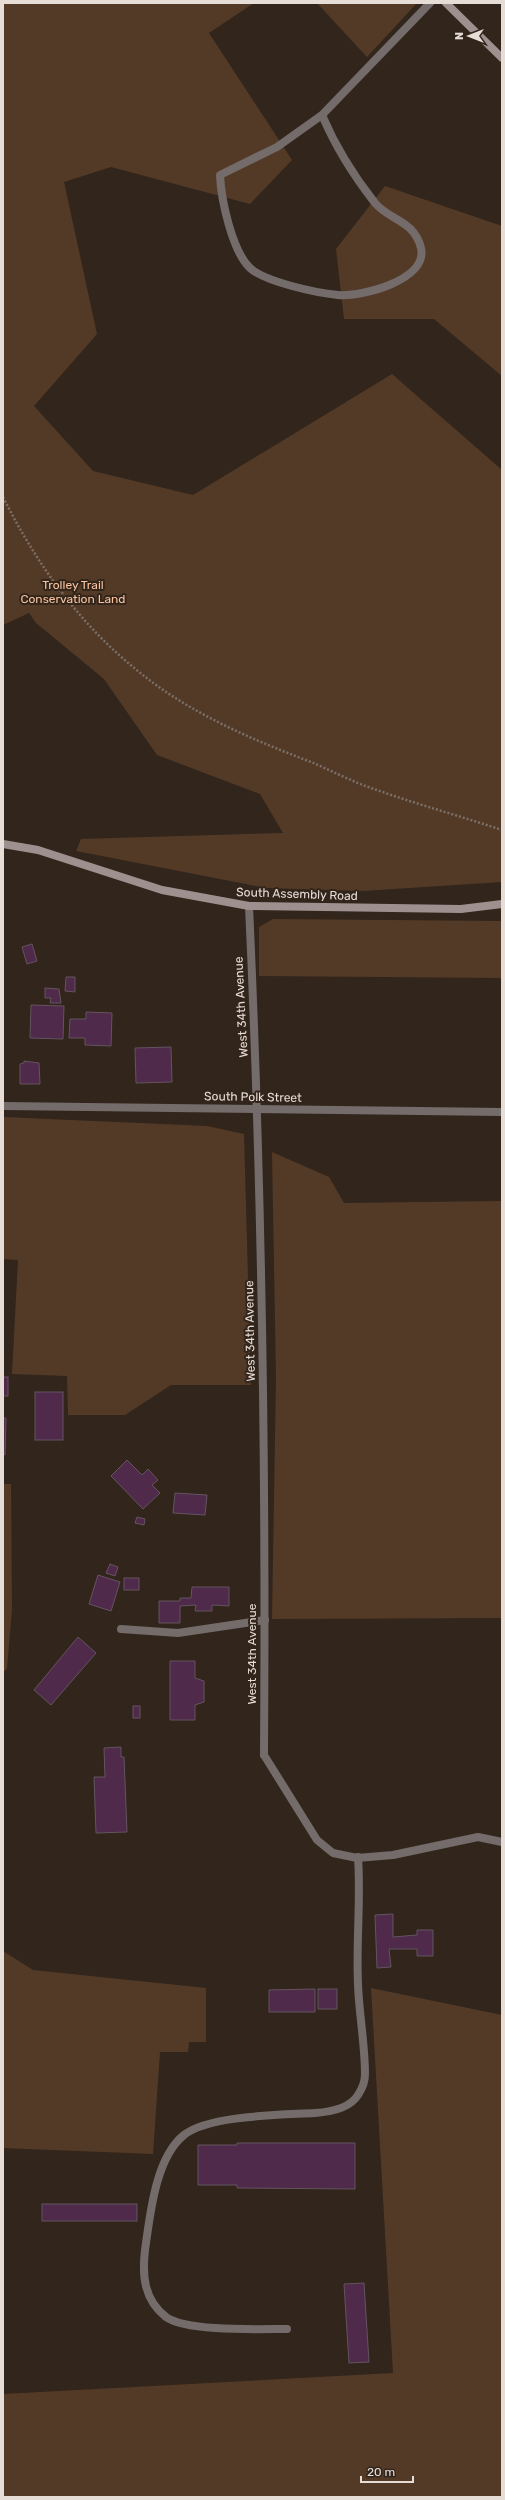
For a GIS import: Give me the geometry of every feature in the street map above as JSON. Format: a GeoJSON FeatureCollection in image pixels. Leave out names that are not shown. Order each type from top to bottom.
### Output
{"type":"FeatureCollection","features":[{"type":"Feature","properties":{"kind":"street"},"geometry":{"type":"LineString","coordinates":[[322,115],[336,149],[376,204],[410,227],[421,249],[420,265],[410,276],[360,293],[339,295],[266,279],[249,268],[235,245],[221,191],[220,175],[276,147],[322,115],[430,3]]}},
{"type":"Feature","properties":{"kind":"street"},"geometry":{"type":"LineString","coordinates":[[446,3],[502,58]]}},
{"type":"Feature","properties":{"kind":"street","name":"South Assembly Road"},"geometry":{"type":"LineString","coordinates":[[3,844],[38,850],[162,890],[249,906],[461,909],[502,904]]}},
{"type":"Feature","properties":{"kind":"street","name":"West 34th Avenue"},"geometry":{"type":"LineString","coordinates":[[249,906],[258,1109],[264,1425],[264,1755],[317,1840],[333,1853],[358,1857]]}},
{"type":"Feature","properties":{"kind":"street","name":"South Polk Street"},"geometry":{"type":"LineString","coordinates":[[3,1106],[502,1112]]}},
{"type":"Feature","properties":{"kind":"street"},"geometry":{"type":"LineString","coordinates":[[121,1629],[178,1633],[265,1620]]}},
{"type":"Feature","properties":{"kind":"street"},"geometry":{"type":"LineString","coordinates":[[287,2329],[213,2329],[169,2319],[153,2306],[145,2286],[145,2253],[152,2202],[163,2166],[184,2135],[199,2127],[247,2118],[328,2110],[354,2101],[360,2093],[365,2075],[358,1984],[360,1897],[358,1857],[392,1855],[478,1837],[502,1842]]}},
{"type":"Feature","properties":{"kind":"path"},"geometry":{"type":"LineString","coordinates":[[3,497],[20,530],[51,579],[89,624],[133,667],[172,696],[217,723],[373,789],[502,830]]}},
{"type":"Feature","properties":{"kind":"green space","name":"Trolley Trail Conservation Land"},"geometry":{"type":"Polygon","coordinates":[[[3,3],[254,3],[209,33],[292,160],[250,204],[111,167],[64,182],[97,334],[34,406],[93,471],[193,495],[392,374],[502,470],[502,882],[363,891],[266,888],[76,851],[81,839],[283,833],[260,794],[157,755],[104,679],[36,623],[29,613],[3,625],[3,3]]]}},
{"type":"Feature","properties":{"kind":"green space"},"geometry":{"type":"Polygon","coordinates":[[[317,3],[417,3],[367,57],[317,3]]]}},
{"type":"Feature","properties":{"kind":"green space"},"geometry":{"type":"Polygon","coordinates":[[[385,186],[502,226],[502,376],[434,319],[344,319],[336,249],[385,186]]]}},
{"type":"Feature","properties":{"kind":"green space"},"geometry":{"type":"Polygon","coordinates":[[[273,919],[502,921],[502,978],[259,976],[259,927],[273,919]]]}},
{"type":"Feature","properties":{"kind":"green space"},"geometry":{"type":"Polygon","coordinates":[[[3,1117],[207,1126],[244,1134],[251,1385],[171,1385],[125,1415],[68,1415],[67,1376],[12,1374],[18,1260],[3,1259],[3,1117]]]}},
{"type":"Feature","properties":{"kind":"green space"},"geometry":{"type":"Polygon","coordinates":[[[272,1152],[329,1177],[344,1203],[502,1201],[502,1618],[272,1619],[276,1378],[272,1152]]]}},
{"type":"Feature","properties":{"kind":"green space"},"geometry":{"type":"Polygon","coordinates":[[[3,1484],[11,1484],[12,1609],[7,1669],[3,1672],[3,1484]]]}},
{"type":"Feature","properties":{"kind":"green space"},"geometry":{"type":"Polygon","coordinates":[[[3,1951],[33,1970],[206,1988],[206,2042],[189,2042],[188,2052],[160,2052],[153,2154],[3,2148],[3,1951]]]}},
{"type":"Feature","properties":{"kind":"green space"},"geometry":{"type":"Polygon","coordinates":[[[371,1988],[502,2015],[502,2497],[3,2497],[3,2394],[393,2373],[371,1988]]]}},
{"type":"Feature","properties":{"kind":"building"},"geometry":{"type":"Polygon","coordinates":[[[32,944],[37,961],[27,964],[22,947],[32,944]]]}},
{"type":"Feature","properties":{"kind":"building"},"geometry":{"type":"Polygon","coordinates":[[[66,977],[75,977],[75,992],[65,991],[66,977]]]}},
{"type":"Feature","properties":{"kind":"building"},"geometry":{"type":"Polygon","coordinates":[[[45,988],[59,989],[61,1003],[50,1003],[51,998],[45,998],[45,988]]]}},
{"type":"Feature","properties":{"kind":"building"},"geometry":{"type":"Polygon","coordinates":[[[31,1005],[64,1006],[63,1039],[30,1038],[31,1005]]]}},
{"type":"Feature","properties":{"kind":"building"},"geometry":{"type":"Polygon","coordinates":[[[86,1012],[112,1013],[111,1046],[85,1045],[85,1038],[69,1038],[70,1019],[86,1019],[86,1012]]]}},
{"type":"Feature","properties":{"kind":"building"},"geometry":{"type":"Polygon","coordinates":[[[171,1047],[172,1082],[136,1083],[135,1048],[171,1047]]]}},
{"type":"Feature","properties":{"kind":"building"},"geometry":{"type":"Polygon","coordinates":[[[24,1061],[39,1063],[40,1084],[20,1084],[20,1064],[24,1063],[24,1061]]]}},
{"type":"Feature","properties":{"kind":"building"},"geometry":{"type":"Polygon","coordinates":[[[3,1377],[8,1377],[8,1396],[3,1396],[3,1377]]]}},
{"type":"Feature","properties":{"kind":"building"},"geometry":{"type":"Polygon","coordinates":[[[35,1392],[63,1392],[63,1440],[35,1440],[35,1392]]]}},
{"type":"Feature","properties":{"kind":"building"},"geometry":{"type":"Polygon","coordinates":[[[3,1418],[6,1418],[5,1455],[3,1454],[3,1418]]]}},
{"type":"Feature","properties":{"kind":"building"},"geometry":{"type":"Polygon","coordinates":[[[127,1460],[142,1475],[148,1469],[158,1480],[152,1485],[160,1493],[143,1509],[111,1476],[127,1460]]]}},
{"type":"Feature","properties":{"kind":"building"},"geometry":{"type":"Polygon","coordinates":[[[175,1493],[207,1495],[205,1515],[173,1513],[175,1493]]]}},
{"type":"Feature","properties":{"kind":"building"},"geometry":{"type":"Polygon","coordinates":[[[137,1517],[145,1519],[144,1525],[135,1523],[137,1517]]]}},
{"type":"Feature","properties":{"kind":"building"},"geometry":{"type":"Polygon","coordinates":[[[110,1564],[118,1567],[115,1576],[106,1573],[110,1564]]]}},
{"type":"Feature","properties":{"kind":"building"},"geometry":{"type":"Polygon","coordinates":[[[98,1575],[120,1582],[111,1611],[89,1604],[98,1575]]]}},
{"type":"Feature","properties":{"kind":"building"},"geometry":{"type":"Polygon","coordinates":[[[124,1578],[139,1578],[139,1590],[124,1590],[124,1578]]]}},
{"type":"Feature","properties":{"kind":"building"},"geometry":{"type":"Polygon","coordinates":[[[192,1587],[229,1587],[229,1606],[212,1605],[212,1611],[195,1611],[196,1605],[180,1606],[180,1623],[159,1623],[159,1601],[180,1601],[180,1598],[191,1598],[192,1587]]]}},
{"type":"Feature","properties":{"kind":"building"},"geometry":{"type":"Polygon","coordinates":[[[78,1637],[96,1653],[51,1705],[34,1690],[78,1637]]]}},
{"type":"Feature","properties":{"kind":"building"},"geometry":{"type":"Polygon","coordinates":[[[170,1661],[195,1661],[195,1678],[204,1681],[204,1702],[195,1705],[195,1720],[170,1720],[170,1661]]]}},
{"type":"Feature","properties":{"kind":"building"},"geometry":{"type":"Polygon","coordinates":[[[133,1706],[140,1706],[140,1718],[133,1718],[133,1706]]]}},
{"type":"Feature","properties":{"kind":"building"},"geometry":{"type":"Polygon","coordinates":[[[121,1747],[121,1757],[124,1757],[127,1832],[96,1833],[94,1777],[105,1777],[104,1748],[121,1747]]]}},
{"type":"Feature","properties":{"kind":"building"},"geometry":{"type":"Polygon","coordinates":[[[393,1914],[393,1937],[417,1935],[417,1930],[433,1930],[433,1956],[417,1956],[417,1949],[389,1949],[391,1967],[377,1968],[375,1915],[393,1914]]]}},
{"type":"Feature","properties":{"kind":"building"},"geometry":{"type":"Polygon","coordinates":[[[315,1989],[315,2012],[269,2012],[269,1990],[315,1989]]]}},
{"type":"Feature","properties":{"kind":"building"},"geometry":{"type":"Polygon","coordinates":[[[318,1989],[337,1989],[337,2009],[318,2009],[318,1989]]]}},
{"type":"Feature","properties":{"kind":"building"},"geometry":{"type":"Polygon","coordinates":[[[237,2143],[355,2143],[355,2189],[237,2188],[237,2185],[198,2185],[198,2145],[237,2145],[237,2143]]]}},
{"type":"Feature","properties":{"kind":"building"},"geometry":{"type":"Polygon","coordinates":[[[42,2204],[137,2204],[137,2221],[42,2221],[42,2204]]]}},
{"type":"Feature","properties":{"kind":"building"},"geometry":{"type":"Polygon","coordinates":[[[364,2283],[369,2362],[349,2363],[344,2284],[364,2283]]]}}]}
